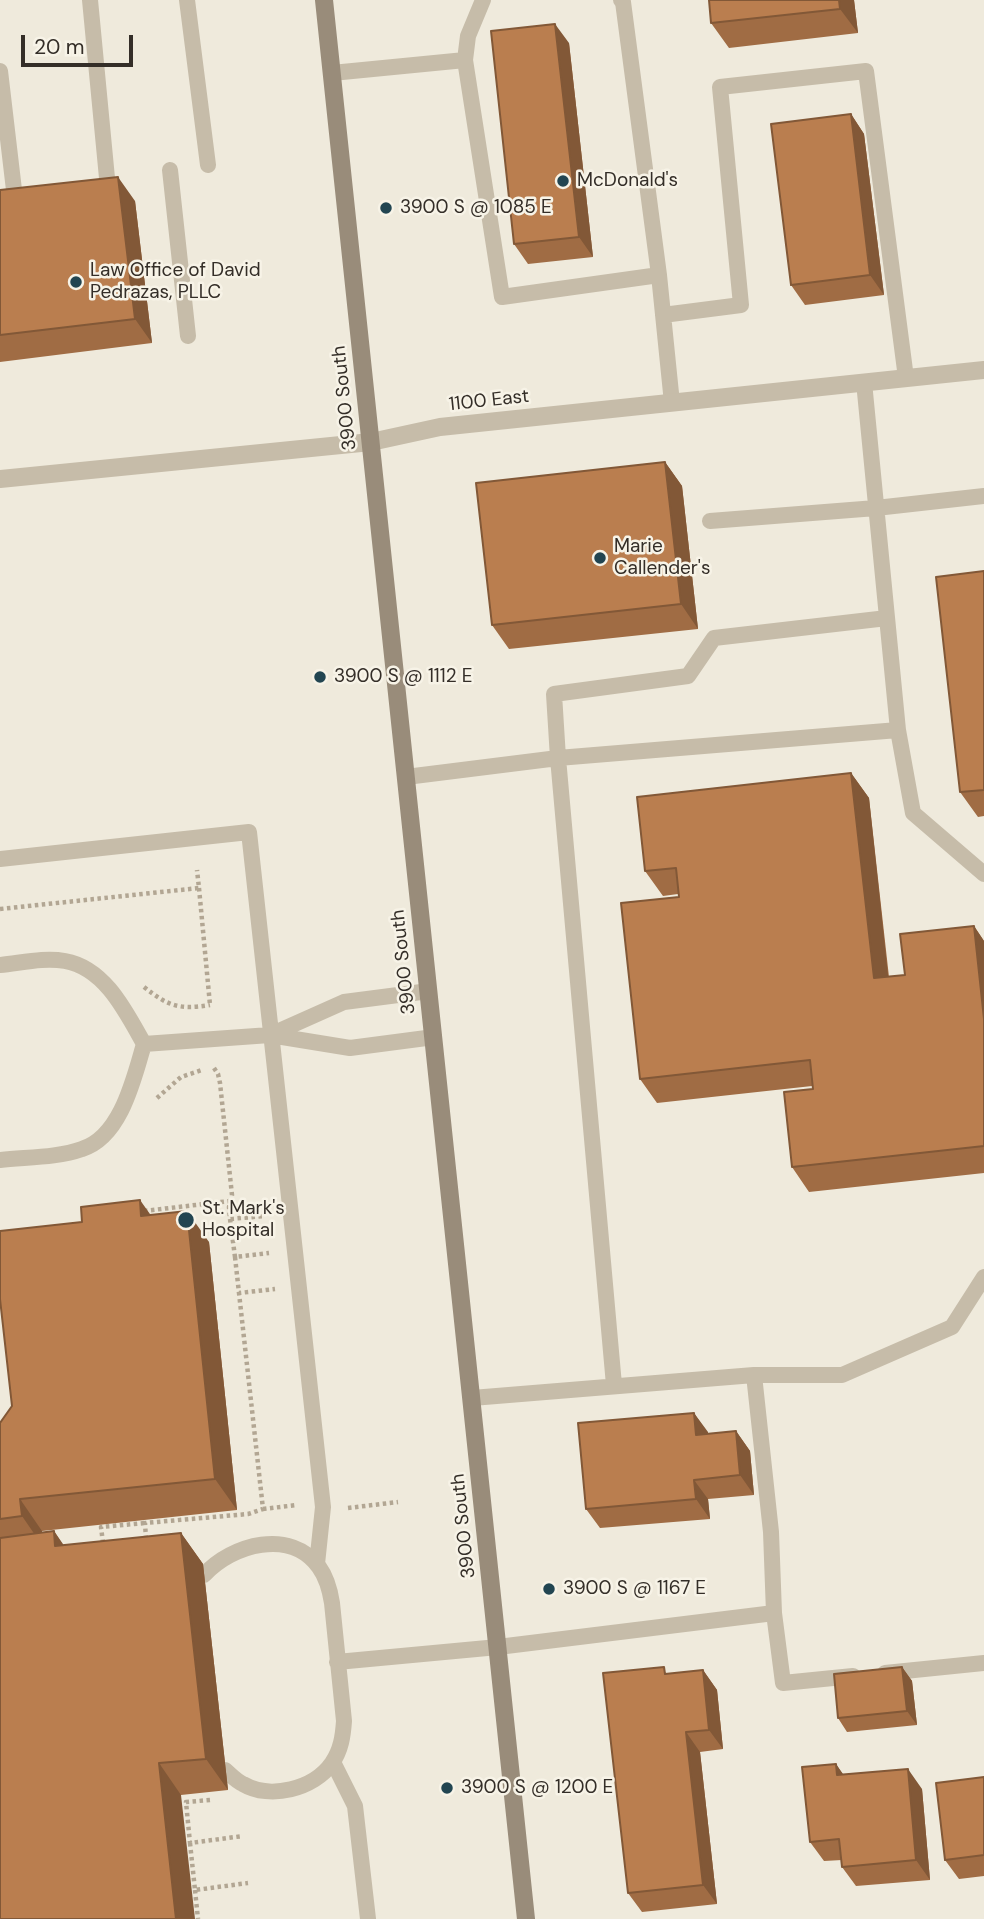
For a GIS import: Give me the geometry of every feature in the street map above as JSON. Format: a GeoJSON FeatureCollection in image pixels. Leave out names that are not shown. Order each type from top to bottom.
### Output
{"type":"FeatureCollection","features":[{"type":"Feature","properties":{"kind":"main road","name":"3900 South"},"geometry":{"type":"LineString","coordinates":[[324,0],[526,1919]]}},
{"type":"Feature","properties":{"kind":"street","name":"1100 East"},"geometry":{"type":"LineString","coordinates":[[0,479],[370,442],[440,428],[984,370]]}},
{"type":"Feature","properties":{"kind":"lane"},"geometry":{"type":"LineString","coordinates":[[90,0],[107,178]]}},
{"type":"Feature","properties":{"kind":"lane"},"geometry":{"type":"LineString","coordinates":[[187,0],[208,165]]}},
{"type":"Feature","properties":{"kind":"lane"},"geometry":{"type":"LineString","coordinates":[[483,0],[468,36],[466,60],[502,297],[659,275]]}},
{"type":"Feature","properties":{"kind":"lane"},"geometry":{"type":"LineString","coordinates":[[621,0],[659,275],[672,402]]}},
{"type":"Feature","properties":{"kind":"lane"},"geometry":{"type":"LineString","coordinates":[[332,73],[466,60]]}},
{"type":"Feature","properties":{"kind":"lane"},"geometry":{"type":"LineString","coordinates":[[0,71],[14,190]]}},
{"type":"Feature","properties":{"kind":"lane"},"geometry":{"type":"LineString","coordinates":[[663,315],[741,305],[720,87],[866,71],[906,377]]}},
{"type":"Feature","properties":{"kind":"lane"},"geometry":{"type":"LineString","coordinates":[[170,170],[188,336]]}},
{"type":"Feature","properties":{"kind":"lane"},"geometry":{"type":"LineString","coordinates":[[864,382],[898,730],[913,813],[984,874]]}},
{"type":"Feature","properties":{"kind":"lane"},"geometry":{"type":"LineString","coordinates":[[709,521],[876,508],[984,496]]}},
{"type":"Feature","properties":{"kind":"lane"},"geometry":{"type":"LineString","coordinates":[[614,1385],[554,694],[688,676],[714,638],[887,618]]}},
{"type":"Feature","properties":{"kind":"lane"},"geometry":{"type":"LineString","coordinates":[[406,777],[558,758],[898,730]]}},
{"type":"Feature","properties":{"kind":"lane"},"geometry":{"type":"LineString","coordinates":[[0,859],[249,832],[323,1507],[317,1564]]}},
{"type":"Feature","properties":{"kind":"lane"},"geometry":{"type":"LineString","coordinates":[[0,965],[63,960],[89,970],[122,1006],[144,1044],[132,1089],[121,1111],[103,1135],[92,1144],[66,1152],[0,1160]]}},
{"type":"Feature","properties":{"kind":"lane"},"geometry":{"type":"LineString","coordinates":[[270,1035],[344,1002],[429,990]]}},
{"type":"Feature","properties":{"kind":"lane"},"geometry":{"type":"LineString","coordinates":[[144,1044],[270,1035],[350,1048],[434,1037]]}},
{"type":"Feature","properties":{"kind":"lane"},"geometry":{"type":"LineString","coordinates":[[472,1398],[754,1375],[842,1375],[952,1327],[984,1277]]}},
{"type":"Feature","properties":{"kind":"lane"},"geometry":{"type":"LineString","coordinates":[[754,1375],[771,1532],[774,1613],[783,1683],[984,1663]]}},
{"type":"Feature","properties":{"kind":"lane"},"geometry":{"type":"LineString","coordinates":[[204,1575],[231,1554],[245,1548],[274,1544],[299,1551],[317,1564],[329,1588],[344,1721],[343,1738],[333,1762],[306,1784],[281,1791],[257,1790],[242,1784],[225,1770]]}},
{"type":"Feature","properties":{"kind":"lane"},"geometry":{"type":"LineString","coordinates":[[337,1662],[498,1647],[774,1613]]}},
{"type":"Feature","properties":{"kind":"lane"},"geometry":{"type":"LineString","coordinates":[[333,1762],[355,1806],[368,1919]]}},
{"type":"Feature","properties":{"kind":"path"},"geometry":{"type":"LineString","coordinates":[[197,870],[211,1001],[207,1013]]}},
{"type":"Feature","properties":{"kind":"path"},"geometry":{"type":"LineString","coordinates":[[0,909],[199,888]]}},
{"type":"Feature","properties":{"kind":"path"},"geometry":{"type":"LineString","coordinates":[[214,1068],[220,1083],[232,1195],[230,1219],[263,1509]]}},
{"type":"Feature","properties":{"kind":"path"},"geometry":{"type":"LineString","coordinates":[[140,1212],[230,1201]]}},
{"type":"Feature","properties":{"kind":"path"},"geometry":{"type":"LineString","coordinates":[[230,1219],[269,1216]]}},
{"type":"Feature","properties":{"kind":"path"},"geometry":{"type":"LineString","coordinates":[[235,1257],[271,1253]]}},
{"type":"Feature","properties":{"kind":"path"},"geometry":{"type":"LineString","coordinates":[[239,1293],[276,1289]]}},
{"type":"Feature","properties":{"kind":"path"},"geometry":{"type":"LineString","coordinates":[[343,1508],[398,1502]]}},
{"type":"Feature","properties":{"kind":"path"},"geometry":{"type":"LineString","coordinates":[[103,1550],[101,1528],[247,1514],[263,1509],[299,1505]]}},
{"type":"Feature","properties":{"kind":"path"},"geometry":{"type":"LineString","coordinates":[[145,1523],[147,1546]]}},
{"type":"Feature","properties":{"kind":"path"},"geometry":{"type":"LineString","coordinates":[[198,1919],[186,1802],[210,1800]]}},
{"type":"Feature","properties":{"kind":"path"},"geometry":{"type":"LineString","coordinates":[[190,1843],[243,1836]]}},
{"type":"Feature","properties":{"kind":"path"},"geometry":{"type":"LineString","coordinates":[[195,1890],[248,1883]]}},
{"type":"Feature","properties":{"kind":"building"},"geometry":{"type":"Polygon","coordinates":[[[709,0],[839,0],[840,9],[711,23],[709,0]]]}},
{"type":"Feature","properties":{"kind":"building"},"geometry":{"type":"Polygon","coordinates":[[[555,24],[579,237],[514,244],[491,31],[555,24]]]}},
{"type":"Feature","properties":{"kind":"building"},"geometry":{"type":"Polygon","coordinates":[[[851,114],[870,275],[791,285],[771,124],[851,114]]]}},
{"type":"Feature","properties":{"kind":"building"},"geometry":{"type":"Polygon","coordinates":[[[118,177],[135,319],[0,335],[0,190],[118,177]]]}},
{"type":"Feature","properties":{"kind":"building"},"geometry":{"type":"Polygon","coordinates":[[[665,462],[681,604],[492,625],[476,483],[665,462]]]}},
{"type":"Feature","properties":{"kind":"building"},"geometry":{"type":"Polygon","coordinates":[[[984,571],[984,790],[960,792],[936,577],[984,571]]]}},
{"type":"Feature","properties":{"kind":"building"},"geometry":{"type":"Polygon","coordinates":[[[851,773],[874,978],[905,975],[900,934],[974,926],[984,1019],[984,1146],[792,1167],[784,1092],[813,1089],[810,1060],[640,1079],[621,903],[679,897],[676,868],[645,871],[637,797],[851,773]]]}},
{"type":"Feature","properties":{"kind":"building"},"geometry":{"type":"Polygon","coordinates":[[[140,1200],[141,1216],[187,1211],[215,1479],[20,1499],[22,1516],[0,1519],[0,1423],[12,1406],[0,1299],[0,1231],[82,1222],[81,1207],[140,1200]]]}},
{"type":"Feature","properties":{"kind":"building"},"geometry":{"type":"Polygon","coordinates":[[[694,1413],[696,1435],[736,1431],[740,1475],[694,1480],[696,1499],[586,1509],[578,1423],[694,1413]]]}},
{"type":"Feature","properties":{"kind":"building"},"geometry":{"type":"Polygon","coordinates":[[[54,1531],[55,1546],[181,1533],[206,1759],[159,1763],[176,1919],[0,1919],[0,1538],[54,1531]]]}},
{"type":"Feature","properties":{"kind":"building"},"geometry":{"type":"Polygon","coordinates":[[[664,1667],[665,1674],[703,1670],[709,1730],[686,1732],[703,1885],[628,1893],[603,1673],[664,1667]]]}},
{"type":"Feature","properties":{"kind":"building"},"geometry":{"type":"Polygon","coordinates":[[[902,1667],[907,1711],[838,1718],[834,1674],[902,1667]]]}},
{"type":"Feature","properties":{"kind":"building"},"geometry":{"type":"Polygon","coordinates":[[[836,1764],[837,1775],[908,1769],[916,1860],[842,1867],[839,1839],[810,1842],[802,1767],[836,1764]]]}},
{"type":"Feature","properties":{"kind":"building"},"geometry":{"type":"Polygon","coordinates":[[[984,1777],[984,1855],[945,1860],[936,1783],[984,1777]]]}},
{"type":"Feature","properties":{"kind":"place","name":"McDonald's"},"geometry":{"type":"Point","coordinates":[563,181]}},
{"type":"Feature","properties":{"kind":"place","name":"3900 S @ 1085 E"},"geometry":{"type":"Point","coordinates":[386,208]}},
{"type":"Feature","properties":{"kind":"place","name":"Law Office of David Pedrazas, PLLC"},"geometry":{"type":"Point","coordinates":[76,282]}},
{"type":"Feature","properties":{"kind":"place","name":"Marie Callender's"},"geometry":{"type":"Point","coordinates":[600,558]}},
{"type":"Feature","properties":{"kind":"place","name":"3900 S @ 1112 E"},"geometry":{"type":"Point","coordinates":[320,677]}},
{"type":"Feature","properties":{"kind":"place","name":"St. Mark's Hospital"},"geometry":{"type":"Point","coordinates":[186,1220]}},
{"type":"Feature","properties":{"kind":"place","name":"3900 S @ 1167 E"},"geometry":{"type":"Point","coordinates":[549,1589]}},
{"type":"Feature","properties":{"kind":"place","name":"3900 S @ 1200 E"},"geometry":{"type":"Point","coordinates":[447,1788]}}]}
